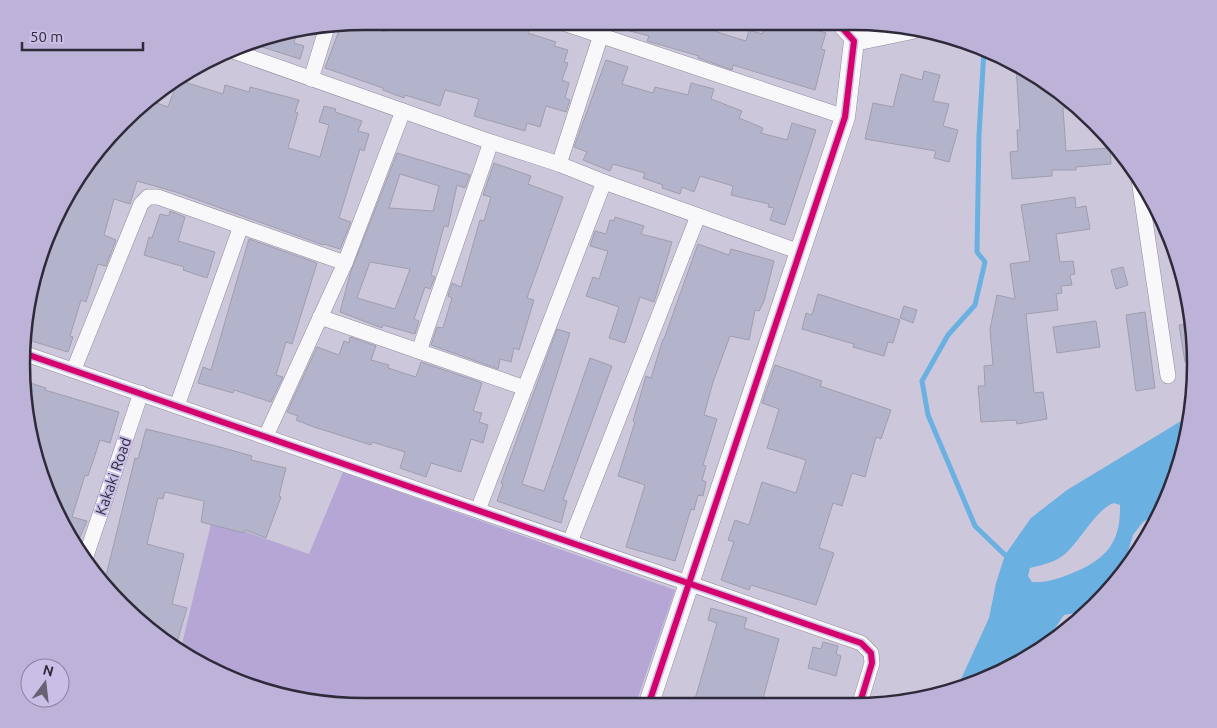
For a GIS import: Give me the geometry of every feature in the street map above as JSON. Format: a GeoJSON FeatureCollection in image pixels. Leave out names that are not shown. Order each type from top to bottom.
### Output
{"type":"FeatureCollection","features":[{"type":"Feature","properties":{"kind":"street"},"geometry":{"type":"LineString","coordinates":[[585,30],[845,117]]}},
{"type":"Feature","properties":{"kind":"street"},"geometry":{"type":"LineString","coordinates":[[651,698],[845,117],[854,41],[844,30]]}},
{"type":"Feature","properties":{"kind":"street"},"geometry":{"type":"LineString","coordinates":[[311,78],[325,33]]}},
{"type":"Feature","properties":{"kind":"street"},"geometry":{"type":"LineString","coordinates":[[854,41],[894,33]]}},
{"type":"Feature","properties":{"kind":"street"},"geometry":{"type":"LineString","coordinates":[[560,164],[600,35]]}},
{"type":"Feature","properties":{"kind":"street"},"geometry":{"type":"LineString","coordinates":[[240,54],[491,142],[560,164],[604,182],[800,252]]}},
{"type":"Feature","properties":{"kind":"street"},"geometry":{"type":"LineString","coordinates":[[266,436],[345,263],[403,111]]}},
{"type":"Feature","properties":{"kind":"street"},"geometry":{"type":"LineString","coordinates":[[419,351],[491,142]]}},
{"type":"Feature","properties":{"kind":"street"},"geometry":{"type":"LineString","coordinates":[[478,510],[604,182]]}},
{"type":"Feature","properties":{"kind":"street"},"geometry":{"type":"LineString","coordinates":[[74,369],[141,204],[148,196],[158,197],[345,263]]}},
{"type":"Feature","properties":{"kind":"street"},"geometry":{"type":"LineString","coordinates":[[1141,196],[1168,376]]}},
{"type":"Feature","properties":{"kind":"street"},"geometry":{"type":"LineString","coordinates":[[570,542],[698,216]]}},
{"type":"Feature","properties":{"kind":"street"},"geometry":{"type":"LineString","coordinates":[[177,406],[240,226]]}},
{"type":"Feature","properties":{"kind":"street"},"geometry":{"type":"LineString","coordinates":[[320,317],[525,388]]}},
{"type":"Feature","properties":{"kind":"street"},"geometry":{"type":"LineString","coordinates":[[30,355],[861,643],[870,653],[872,663],[862,698]]}},
{"type":"Feature","properties":{"kind":"street","name":"Kakaki Road"},"geometry":{"type":"LineString","coordinates":[[87,552],[141,393]]}},
{"type":"Feature","properties":{"kind":"shaded area"},"geometry":{"type":"Polygon","coordinates":[[[343,472],[675,590],[638,698],[364,698],[320,695],[278,687],[236,673],[182,644],[212,520],[309,554],[343,472]]]}},
{"type":"Feature","properties":{"kind":"water"},"geometry":{"type":"Polygon","coordinates":[[[1182,420],[1176,450],[1153,512],[1133,535],[1127,555],[1104,584],[1075,613],[1064,615],[1053,632],[1039,642],[1001,664],[961,680],[989,618],[996,583],[1005,555],[1031,518],[1067,490],[1182,420]],[[1114,503],[1101,511],[1071,548],[1062,556],[1049,563],[1030,568],[1028,576],[1032,582],[1056,579],[1093,563],[1108,549],[1114,540],[1120,519],[1120,505],[1114,503]]]}},
{"type":"Feature","properties":{"kind":"building"},"geometry":{"type":"Polygon","coordinates":[[[380,30],[385,32],[386,30],[529,30],[528,33],[556,42],[554,46],[568,50],[564,62],[568,63],[562,80],[569,83],[565,98],[570,100],[566,112],[546,106],[540,127],[527,123],[525,131],[474,116],[479,99],[445,90],[440,106],[405,95],[404,98],[383,90],[383,88],[325,68],[339,31],[380,30]]]}},
{"type":"Feature","properties":{"kind":"building"},"geometry":{"type":"Polygon","coordinates":[[[626,30],[717,30],[717,32],[746,41],[749,30],[762,34],[763,30],[817,30],[826,33],[821,49],[825,50],[815,90],[733,65],[732,70],[698,58],[699,56],[647,41],[649,36],[626,30]]]}},
{"type":"Feature","properties":{"kind":"building"},"geometry":{"type":"Polygon","coordinates":[[[296,37],[294,43],[304,46],[300,59],[262,47],[296,37]]]}},
{"type":"Feature","properties":{"kind":"building"},"geometry":{"type":"Polygon","coordinates":[[[606,60],[628,67],[622,84],[653,93],[655,87],[688,95],[691,83],[714,89],[711,99],[742,111],[739,118],[763,128],[761,133],[787,140],[792,123],[816,130],[785,225],[770,220],[774,208],[768,207],[769,204],[731,195],[733,186],[700,176],[694,192],[682,187],[680,194],[662,188],[663,185],[643,178],[645,173],[613,164],[610,171],[583,160],[587,152],[574,147],[606,60]]]}},
{"type":"Feature","properties":{"kind":"building"},"geometry":{"type":"Polygon","coordinates":[[[924,71],[940,75],[933,101],[949,104],[943,126],[958,130],[949,162],[934,158],[936,151],[865,139],[873,103],[893,107],[901,74],[922,80],[924,71]]]}},
{"type":"Feature","properties":{"kind":"building"},"geometry":{"type":"Polygon","coordinates":[[[1016,73],[1039,86],[1067,108],[1063,108],[1066,151],[1107,148],[1110,152],[1111,164],[1076,167],[1076,170],[1052,170],[1052,176],[1012,179],[1010,152],[1018,151],[1017,130],[1020,130],[1016,73]]]}},
{"type":"Feature","properties":{"kind":"building"},"geometry":{"type":"Polygon","coordinates":[[[185,82],[223,94],[225,85],[249,92],[250,87],[299,100],[295,112],[298,113],[288,148],[320,157],[329,125],[319,122],[324,106],[336,109],[335,112],[362,121],[358,131],[369,134],[364,151],[360,149],[339,218],[351,222],[340,249],[323,245],[176,192],[137,181],[130,204],[114,199],[104,235],[116,240],[106,266],[98,264],[86,302],[81,300],[70,336],[73,337],[68,352],[31,341],[36,299],[55,236],[86,178],[113,144],[144,113],[156,103],[168,107],[175,88],[185,82]]]}},
{"type":"Feature","properties":{"kind":"building"},"geometry":{"type":"Polygon","coordinates":[[[397,153],[470,175],[465,188],[457,185],[448,227],[444,226],[431,275],[435,277],[430,289],[425,287],[414,319],[419,321],[415,334],[383,325],[382,328],[340,312],[350,274],[397,153]],[[400,174],[389,208],[433,211],[439,186],[400,174]],[[370,262],[357,298],[395,309],[410,269],[370,262]]]}},
{"type":"Feature","properties":{"kind":"building"},"geometry":{"type":"Polygon","coordinates":[[[494,163],[531,176],[528,184],[563,197],[527,298],[534,300],[519,350],[514,348],[511,362],[500,359],[498,369],[431,345],[437,327],[443,328],[452,298],[448,296],[452,283],[461,287],[480,220],[484,221],[491,197],[483,195],[494,163]]]}},
{"type":"Feature","properties":{"kind":"building"},"geometry":{"type":"Polygon","coordinates":[[[1075,197],[1076,208],[1086,206],[1090,229],[1056,234],[1060,262],[1073,261],[1075,274],[1070,275],[1072,285],[1061,286],[1062,293],[1056,294],[1058,310],[1026,314],[1034,393],[1043,392],[1047,419],[1017,424],[1016,420],[981,422],[978,386],[985,386],[984,366],[993,365],[990,329],[997,295],[1015,299],[1010,264],[1030,261],[1021,205],[1075,197]]]}},
{"type":"Feature","properties":{"kind":"building"},"geometry":{"type":"Polygon","coordinates":[[[170,211],[185,217],[178,241],[215,252],[207,278],[183,270],[184,267],[144,255],[149,237],[152,238],[160,214],[169,216],[170,211]]]}},
{"type":"Feature","properties":{"kind":"building"},"geometry":{"type":"Polygon","coordinates":[[[615,217],[644,226],[641,234],[672,242],[654,302],[640,297],[625,343],[609,338],[619,307],[586,296],[593,277],[599,279],[608,251],[590,246],[595,231],[606,234],[610,220],[614,221],[615,217]]]}},
{"type":"Feature","properties":{"kind":"building"},"geometry":{"type":"Polygon","coordinates":[[[249,239],[317,263],[292,344],[286,342],[276,375],[283,377],[271,402],[234,390],[233,393],[198,383],[203,367],[211,370],[249,239]]]}},
{"type":"Feature","properties":{"kind":"building"},"geometry":{"type":"Polygon","coordinates":[[[698,244],[729,255],[731,249],[774,261],[764,301],[759,311],[755,310],[749,340],[730,336],[713,382],[704,415],[717,419],[703,465],[706,466],[702,480],[706,482],[703,496],[698,495],[694,510],[691,509],[675,561],[626,547],[645,485],[618,476],[635,422],[633,421],[646,376],[651,378],[663,339],[698,244]]]}},
{"type":"Feature","properties":{"kind":"building"},"geometry":{"type":"Polygon","coordinates":[[[1123,267],[1128,285],[1116,289],[1111,270],[1123,267]]]}},
{"type":"Feature","properties":{"kind":"building"},"geometry":{"type":"Polygon","coordinates":[[[818,294],[900,320],[893,343],[888,342],[884,356],[853,347],[854,344],[802,329],[806,313],[812,315],[818,294]]]}},
{"type":"Feature","properties":{"kind":"building"},"geometry":{"type":"Polygon","coordinates":[[[904,306],[917,310],[913,323],[900,318],[904,306]]]}},
{"type":"Feature","properties":{"kind":"building"},"geometry":{"type":"Polygon","coordinates":[[[1145,312],[1155,388],[1136,391],[1126,315],[1145,312]]]}},
{"type":"Feature","properties":{"kind":"building"},"geometry":{"type":"Polygon","coordinates":[[[1096,321],[1100,347],[1057,353],[1053,327],[1096,321]]]}},
{"type":"Feature","properties":{"kind":"building"},"geometry":{"type":"Polygon","coordinates":[[[1179,325],[1184,325],[1187,362],[1185,362],[1179,325]]]}},
{"type":"Feature","properties":{"kind":"building"},"geometry":{"type":"Polygon","coordinates":[[[557,329],[570,333],[522,484],[544,491],[590,358],[612,366],[563,500],[567,501],[561,523],[497,501],[503,484],[501,483],[557,329]]]}},
{"type":"Feature","properties":{"kind":"building"},"geometry":{"type":"Polygon","coordinates":[[[350,337],[376,346],[371,360],[389,365],[388,368],[416,377],[421,362],[482,383],[473,411],[482,413],[479,422],[488,425],[483,443],[471,439],[461,472],[431,463],[426,477],[400,468],[405,452],[372,442],[371,445],[314,427],[296,420],[298,416],[287,412],[317,347],[339,355],[344,341],[349,343],[350,337]]]}},
{"type":"Feature","properties":{"kind":"building"},"geometry":{"type":"Polygon","coordinates":[[[775,365],[822,381],[820,386],[891,410],[881,439],[876,437],[865,477],[852,473],[842,506],[833,503],[819,548],[834,553],[816,605],[751,585],[749,590],[721,580],[734,542],[728,540],[735,520],[749,525],[762,482],[796,493],[806,460],[767,448],[779,409],[762,403],[775,365]]]}},
{"type":"Feature","properties":{"kind":"building"},"geometry":{"type":"Polygon","coordinates":[[[31,383],[46,388],[45,390],[119,412],[110,443],[100,440],[88,476],[85,475],[72,517],[87,521],[79,539],[55,492],[41,450],[36,429],[31,383]]]}},
{"type":"Feature","properties":{"kind":"building"},"geometry":{"type":"Polygon","coordinates":[[[146,429],[220,447],[252,456],[251,460],[286,468],[279,496],[281,497],[266,538],[245,530],[244,533],[201,522],[204,501],[165,492],[163,499],[158,498],[147,544],[184,554],[172,604],[187,608],[177,641],[144,615],[106,576],[135,458],[138,459],[146,429]]]}},
{"type":"Feature","properties":{"kind":"building"},"geometry":{"type":"Polygon","coordinates":[[[711,608],[747,618],[744,628],[779,639],[763,698],[695,698],[717,623],[708,620],[711,608]]]}},
{"type":"Feature","properties":{"kind":"building"},"geometry":{"type":"Polygon","coordinates":[[[823,642],[838,646],[836,654],[841,656],[836,676],[808,668],[813,647],[821,649],[823,642]]]}},
{"type":"Feature","properties":{"kind":"waterway"},"geometry":{"type":"LineString","coordinates":[[984,56],[979,135],[977,252],[985,262],[975,305],[948,335],[922,381],[928,415],[975,526],[1005,555],[1010,556]]}},
{"type":"Feature","properties":{"kind":"cycle path"},"geometry":{"type":"LineString","coordinates":[[651,698],[845,117],[854,41],[844,30]]}},
{"type":"Feature","properties":{"kind":"cycle path"},"geometry":{"type":"LineString","coordinates":[[30,356],[861,643],[871,653],[872,663],[862,698]]}}]}
